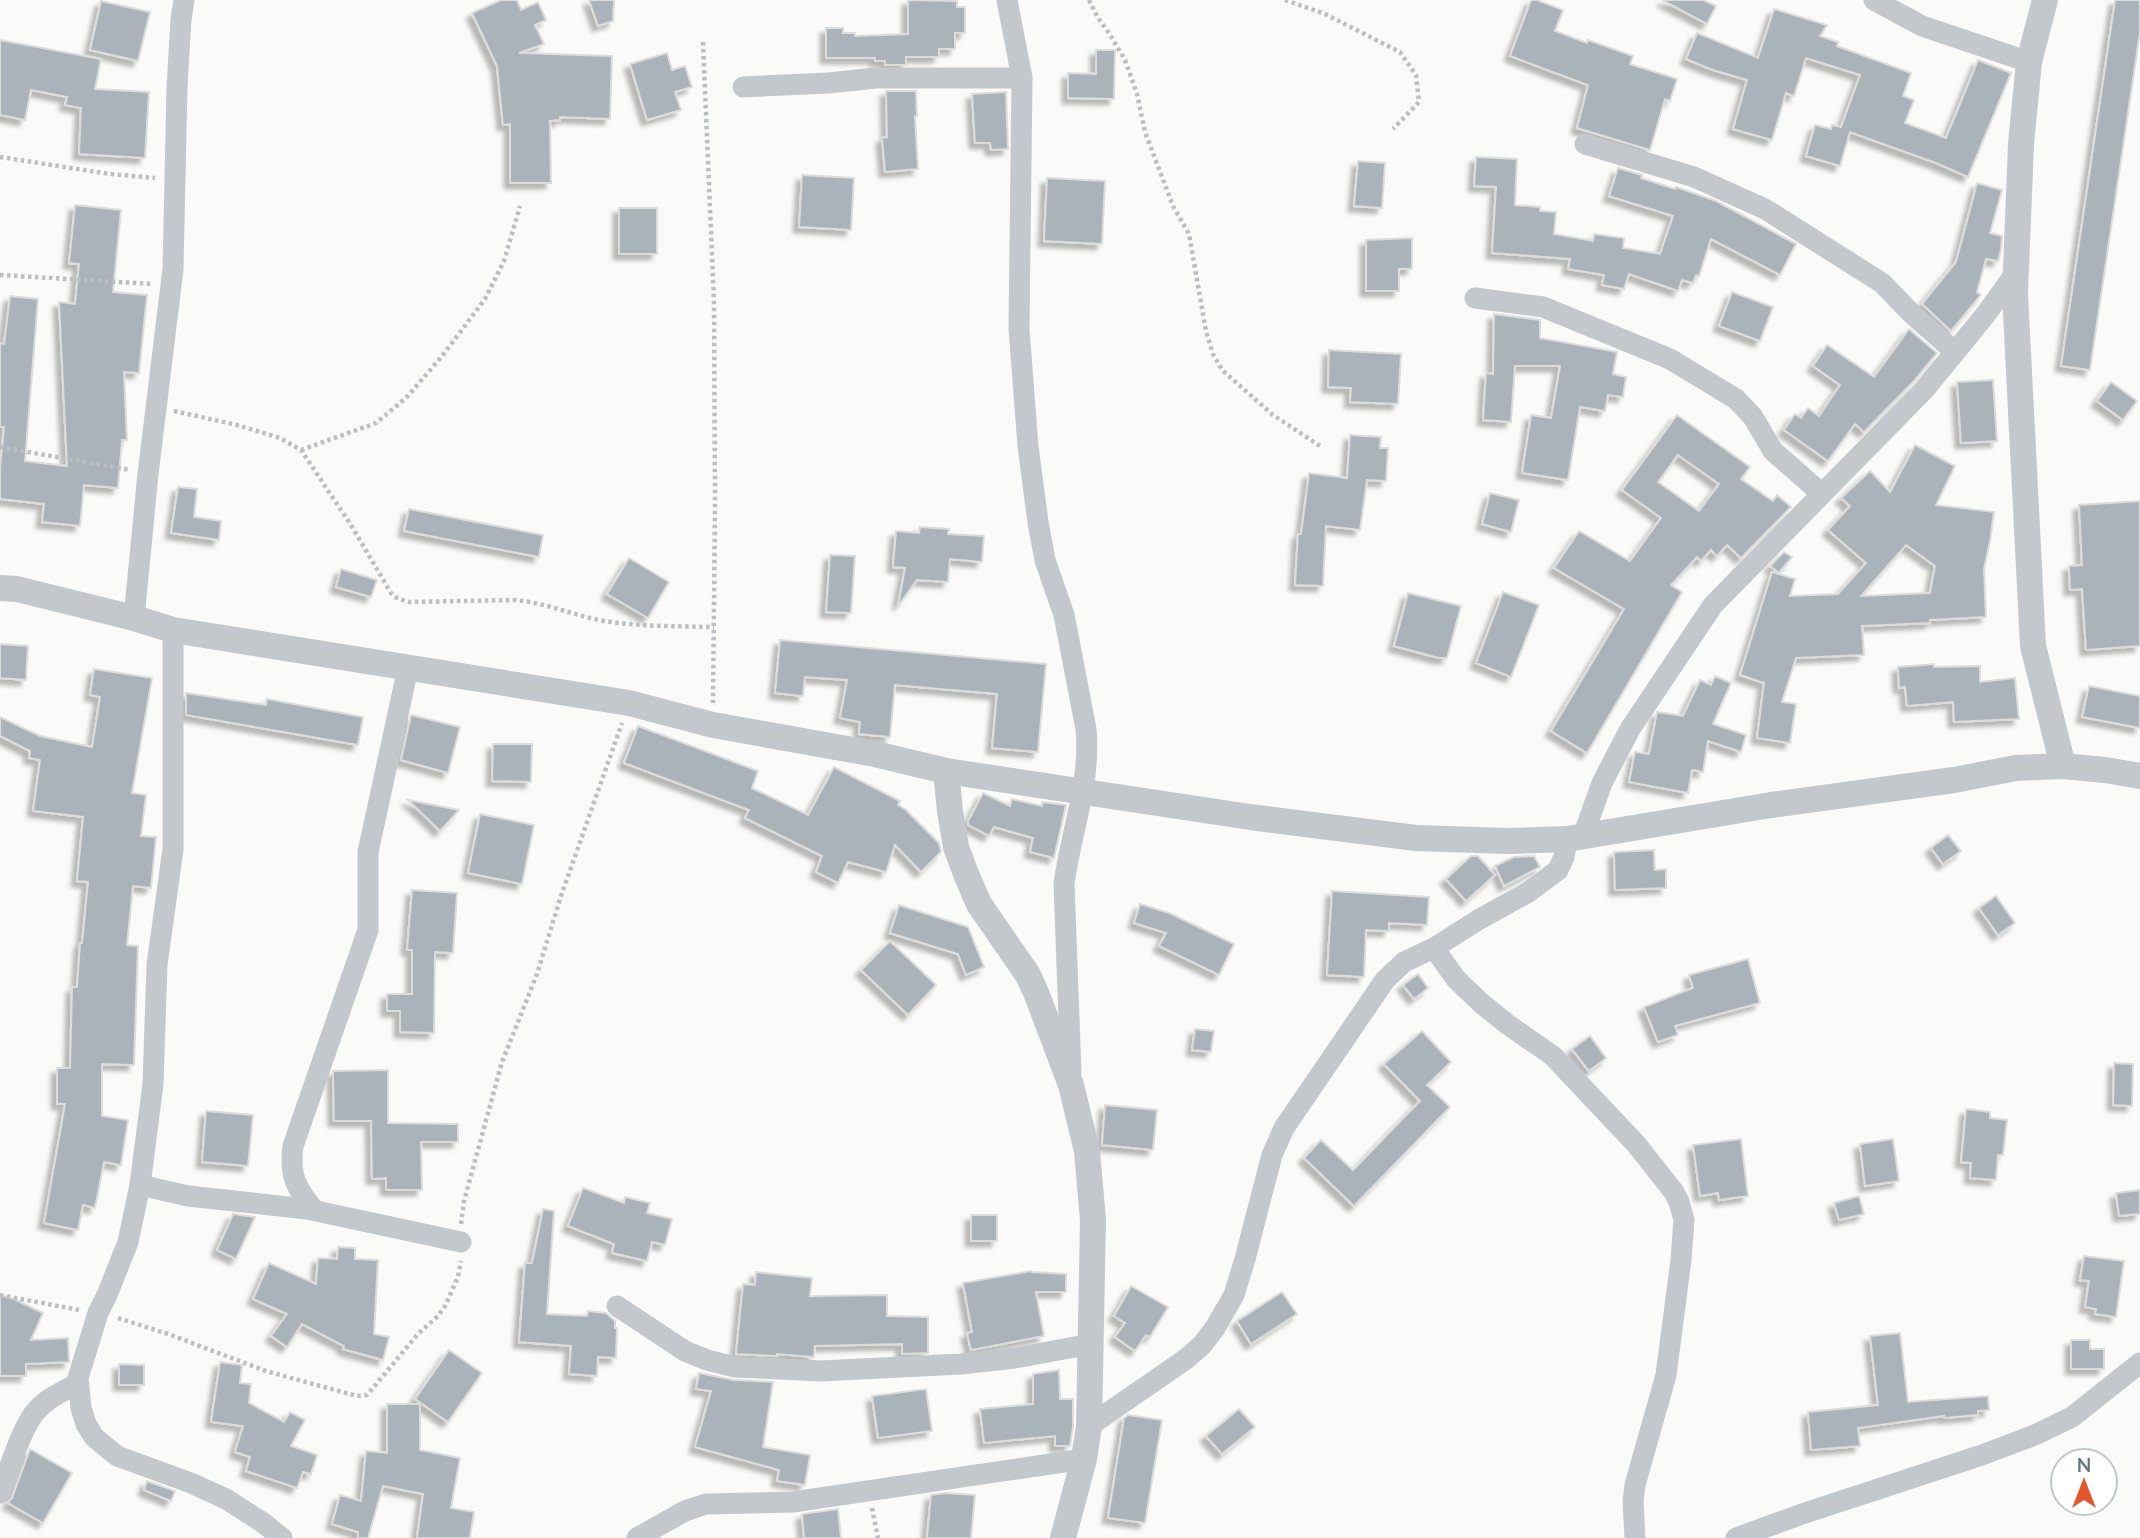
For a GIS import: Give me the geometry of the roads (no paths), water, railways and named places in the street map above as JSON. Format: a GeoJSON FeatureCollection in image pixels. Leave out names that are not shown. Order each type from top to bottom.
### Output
{"type":"FeatureCollection","features":[{"type":"Feature","properties":{"kind":"street"},"geometry":{"type":"LineString","coordinates":[[134,618],[173,269],[177,88],[184,0]]}},
{"type":"Feature","properties":{"kind":"street"},"geometry":{"type":"LineString","coordinates":[[1007,0],[1021,78],[1018,329],[1024,403],[1045,560],[1064,615],[1086,729],[1084,791],[1064,884],[1071,1084]]}},
{"type":"Feature","properties":{"kind":"street"},"geometry":{"type":"LineString","coordinates":[[1874,0],[1922,26],[2029,62]]}},
{"type":"Feature","properties":{"kind":"street"},"geometry":{"type":"LineString","coordinates":[[2045,0],[2029,62],[2021,144],[2015,293],[2033,646],[2063,766]]}},
{"type":"Feature","properties":{"kind":"street"},"geometry":{"type":"LineString","coordinates":[[743,88],[876,78],[1021,78]]}},
{"type":"Feature","properties":{"kind":"street"},"geometry":{"type":"LineString","coordinates":[[1585,144],[1695,177],[1765,209],[1882,283],[1955,352]]}},
{"type":"Feature","properties":{"kind":"street"},"geometry":{"type":"LineString","coordinates":[[1089,1426],[1186,1359],[1202,1345],[1215,1328],[1234,1295],[1272,1155],[1284,1128],[1385,980],[1404,962],[1434,948],[1527,893],[1558,870],[1630,729],[1713,605],[1924,390],[2017,271]]}},
{"type":"Feature","properties":{"kind":"street"},"geometry":{"type":"LineString","coordinates":[[1475,298],[1543,307],[1670,359],[1736,398],[1753,417],[1773,451],[1822,494]]}},
{"type":"Feature","properties":{"kind":"street"},"geometry":{"type":"LineString","coordinates":[[0,588],[17,589],[173,630],[629,703],[713,724],[875,754],[946,771],[1250,817],[1416,838],[1508,841],[1575,838],[1771,805],[1954,780],[2016,768],[2063,766],[2140,776]]}},
{"type":"Feature","properties":{"kind":"street"},"geometry":{"type":"LineString","coordinates":[[173,630],[173,849],[157,965],[153,1084],[128,1242],[98,1313],[78,1378],[81,1408],[86,1424],[104,1447],[117,1456],[226,1499],[282,1538]]}},
{"type":"Feature","properties":{"kind":"street"},"geometry":{"type":"LineString","coordinates":[[314,1210],[299,1191],[293,1175],[293,1146],[366,937],[369,912],[366,867],[368,852],[408,667]]}},
{"type":"Feature","properties":{"kind":"street"},"geometry":{"type":"LineString","coordinates":[[946,771],[954,835],[966,874],[979,904],[1028,975],[1054,1035],[1071,1084],[1087,1151],[1093,1220],[1089,1426],[1084,1459],[1063,1538]]}},
{"type":"Feature","properties":{"kind":"street"},"geometry":{"type":"LineString","coordinates":[[1434,948],[1455,979],[1507,1024],[1553,1056],[1636,1144],[1674,1192],[1682,1212],[1684,1220],[1681,1260],[1666,1375],[1635,1485],[1635,1538]]}},
{"type":"Feature","properties":{"kind":"street"},"geometry":{"type":"LineString","coordinates":[[139,1185],[188,1196],[314,1210],[461,1242]]}},
{"type":"Feature","properties":{"kind":"street"},"geometry":{"type":"LineString","coordinates":[[617,1306],[685,1351],[736,1367],[821,1371],[961,1364],[1091,1344]]}},
{"type":"Feature","properties":{"kind":"street"},"geometry":{"type":"LineString","coordinates":[[1736,1538],[2037,1434],[2071,1417],[2140,1363]]}},
{"type":"Feature","properties":{"kind":"street"},"geometry":{"type":"LineString","coordinates":[[0,1493],[34,1412],[46,1401],[78,1383]]}},
{"type":"Feature","properties":{"kind":"street"},"geometry":{"type":"LineString","coordinates":[[637,1538],[685,1511],[706,1504],[793,1502],[1084,1459]]}}]}
